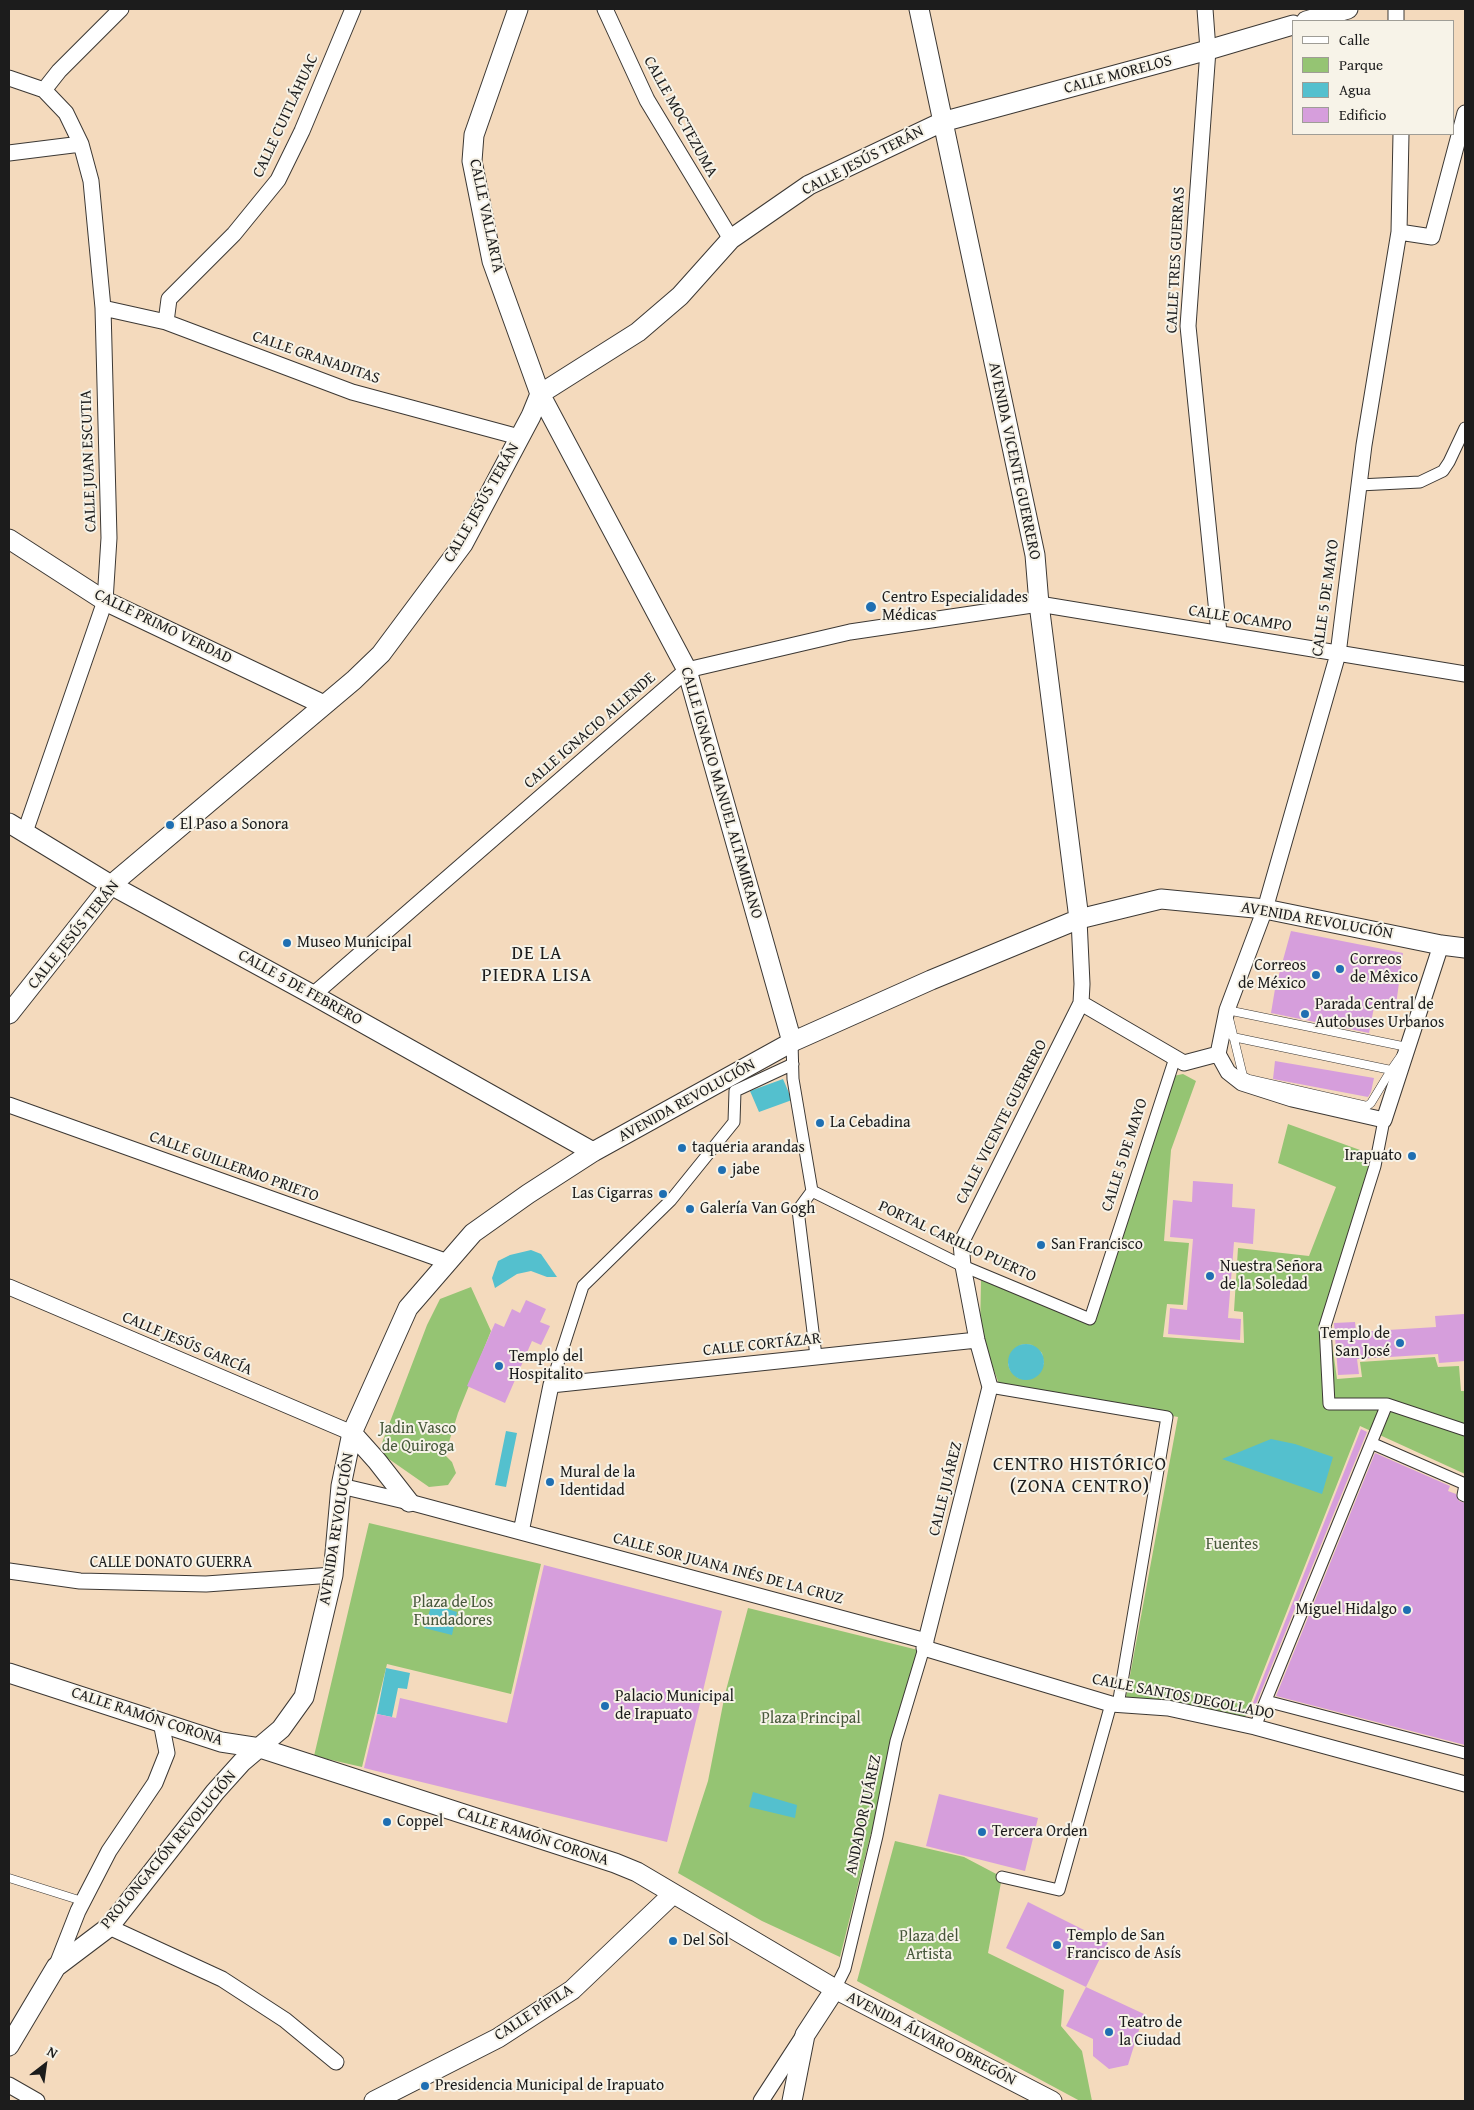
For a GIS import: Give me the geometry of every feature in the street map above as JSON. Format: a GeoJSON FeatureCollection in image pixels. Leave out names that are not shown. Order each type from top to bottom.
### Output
{"type":"FeatureCollection","features":[{"type":"Feature","properties":{"kind":"street"},"geometry":{"type":"LineString","coordinates":[[9,78],[44,90],[58,71],[122,9]]}},
{"type":"Feature","properties":{"kind":"street","name":"CALLE CUITLÁHUAC"},"geometry":{"type":"LineString","coordinates":[[166,322],[168,299],[234,234],[278,180],[302,131],[353,9]]}},
{"type":"Feature","properties":{"kind":"street","name":"CALLE VALLARTA"},"geometry":{"type":"LineString","coordinates":[[518,9],[474,134],[472,161],[492,261],[540,394]]}},
{"type":"Feature","properties":{"kind":"street","name":"CALLE MOCTEZUMA"},"geometry":{"type":"LineString","coordinates":[[605,9],[647,100],[731,239]]}},
{"type":"Feature","properties":{"kind":"street","name":"AVENIDA VICENTE GUERRERO"},"geometry":{"type":"LineString","coordinates":[[919,9],[1035,555],[1038,604],[1079,919]]}},
{"type":"Feature","properties":{"kind":"street","name":"CALLE TRES GUERRAS"},"geometry":{"type":"LineString","coordinates":[[1205,9],[1208,50],[1188,326],[1219,633]]}},
{"type":"Feature","properties":{"kind":"street"},"geometry":{"type":"LineString","coordinates":[[1310,20],[1348,9]]}},
{"type":"Feature","properties":{"kind":"street","name":"CALLE MORELOS"},"geometry":{"type":"LineString","coordinates":[[942,122],[1292,25]]}},
{"type":"Feature","properties":{"kind":"street","name":"CALLE JUAN ESCUTIA"},"geometry":{"type":"LineString","coordinates":[[17,827],[105,601],[109,538],[103,308],[91,180],[82,144],[66,113],[44,90]]}},
{"type":"Feature","properties":{"kind":"street"},"geometry":{"type":"LineString","coordinates":[[1399,232],[1432,237],[1465,113]]}},
{"type":"Feature","properties":{"kind":"street","name":"CALLE JESÚS TERÁN"},"geometry":{"type":"LineString","coordinates":[[12,1005],[111,885],[324,705],[381,654],[457,552],[520,437],[540,394],[638,332],[680,296],[731,239],[809,185],[942,122]]}},
{"type":"Feature","properties":{"kind":"street","name":"CALLE 5 DE MAYO"},"geometry":{"type":"LineString","coordinates":[[1218,1054],[1227,1010],[1265,909],[1338,654],[1359,485],[1399,232],[1401,135]]}},
{"type":"Feature","properties":{"kind":"street"},"geometry":{"type":"LineString","coordinates":[[9,153],[82,144]]}},
{"type":"Feature","properties":{"kind":"street","name":"CALLE GRANADITAS"},"geometry":{"type":"LineString","coordinates":[[103,308],[166,322],[352,392],[520,437]]}},
{"type":"Feature","properties":{"kind":"street","name":"CALLE IGNACIO MANUEL ALTAMIRANO"},"geometry":{"type":"LineString","coordinates":[[540,394],[687,670],[792,1042]]}},
{"type":"Feature","properties":{"kind":"street"},"geometry":{"type":"LineString","coordinates":[[1359,485],[1420,482],[1443,471],[1465,428]]}},
{"type":"Feature","properties":{"kind":"street","name":"CALLE PRIMO VERDAD"},"geometry":{"type":"LineString","coordinates":[[9,539],[105,601],[324,705]]}},
{"type":"Feature","properties":{"kind":"street","name":"CALLE OCAMPO"},"geometry":{"type":"LineString","coordinates":[[1038,604],[1465,674]]}},
{"type":"Feature","properties":{"kind":"street","name":"CALLE IGNACIO ALLENDE"},"geometry":{"type":"LineString","coordinates":[[313,995],[687,670],[850,632],[1038,604]]}},
{"type":"Feature","properties":{"kind":"street","name":"CALLE 5 DE FEBRERO"},"geometry":{"type":"LineString","coordinates":[[17,827],[111,885],[313,995],[592,1152]]}},
{"type":"Feature","properties":{"kind":"street","name":"AVENIDA REVOLUCIÓN"},"geometry":{"type":"LineString","coordinates":[[260,1748],[281,1730],[304,1698],[333,1575],[341,1486],[352,1433],[408,1308],[474,1233],[528,1194],[592,1152],[792,1042],[931,980],[1079,919],[1161,899],[1265,909],[1441,945],[1465,948]]}},
{"type":"Feature","properties":{"kind":"street","name":"CALLE VICENTE GUERRERO"},"geometry":{"type":"LineString","coordinates":[[977,1340],[963,1266],[961,1243],[1081,1003],[1079,919]]}},
{"type":"Feature","properties":{"kind":"street"},"geometry":{"type":"LineString","coordinates":[[1441,945],[1384,1120],[1375,1166],[1325,1326],[1330,1404],[1387,1404],[1465,1430]]}},
{"type":"Feature","properties":{"kind":"street"},"geometry":{"type":"LineString","coordinates":[[1081,1003],[1184,1063],[1218,1054],[1228,1072],[1242,1084],[1384,1120]]}},
{"type":"Feature","properties":{"kind":"street"},"geometry":{"type":"LineString","coordinates":[[792,1042],[794,1080],[812,1192],[798,1210],[816,1356]]}},
{"type":"Feature","properties":{"kind":"street","name":"CALLE 5 DE MAYO"},"geometry":{"type":"LineString","coordinates":[[1090,1319],[1175,1058]]}},
{"type":"Feature","properties":{"kind":"street"},"geometry":{"type":"LineString","coordinates":[[521,1532],[551,1385],[583,1286],[671,1200],[734,1122],[735,1091],[793,1064]]}},
{"type":"Feature","properties":{"kind":"street","name":"CALLE GUILLERMO PRIETO"},"geometry":{"type":"LineString","coordinates":[[9,1105],[448,1262]]}},
{"type":"Feature","properties":{"kind":"street","name":"PORTAL CARILLO PUERTO"},"geometry":{"type":"LineString","coordinates":[[812,1192],[963,1266],[1090,1319]]}},
{"type":"Feature","properties":{"kind":"street","name":"CALLE JESÚS GARCÍA"},"geometry":{"type":"LineString","coordinates":[[9,1287],[352,1433]]}},
{"type":"Feature","properties":{"kind":"street","name":"CALLE CORTÁZAR"},"geometry":{"type":"LineString","coordinates":[[551,1385],[977,1340]]}},
{"type":"Feature","properties":{"kind":"street","name":"CALLE JUÁREZ"},"geometry":{"type":"LineString","coordinates":[[925,1644],[990,1387],[977,1340]]}},
{"type":"Feature","properties":{"kind":"street"},"geometry":{"type":"LineString","coordinates":[[990,1387],[1167,1417],[1115,1704],[1059,1890],[1002,1877]]}},
{"type":"Feature","properties":{"kind":"street"},"geometry":{"type":"LineString","coordinates":[[1256,1727],[1387,1404]]}},
{"type":"Feature","properties":{"kind":"street"},"geometry":{"type":"LineString","coordinates":[[352,1433],[409,1502]]}},
{"type":"Feature","properties":{"kind":"street"},"geometry":{"type":"LineString","coordinates":[[1371,1444],[1465,1485],[1463,1495],[1465,1496]]}},
{"type":"Feature","properties":{"kind":"street","name":"CALLE SOR JUANA INÉS DE LA CRUZ"},"geometry":{"type":"LineString","coordinates":[[341,1486],[521,1532],[925,1644]]}},
{"type":"Feature","properties":{"kind":"street","name":"CALLE DONATO GUERRA"},"geometry":{"type":"LineString","coordinates":[[9,1571],[80,1581],[206,1584],[333,1575]]}},
{"type":"Feature","properties":{"kind":"street","name":"CALLE SANTOS DEGOLLADO"},"geometry":{"type":"LineString","coordinates":[[925,1644],[1115,1704],[1168,1708],[1256,1727],[1465,1784]]}},
{"type":"Feature","properties":{"kind":"street","name":"ANDADOR JUÁREZ"},"geometry":{"type":"LineString","coordinates":[[835,1990],[845,1969],[877,1836],[896,1741],[925,1644]]}},
{"type":"Feature","properties":{"kind":"street","name":"CALLE RAMÓN CORONA"},"geometry":{"type":"LineString","coordinates":[[9,1673],[221,1742],[260,1748],[615,1863],[637,1872],[835,1990]]}},
{"type":"Feature","properties":{"kind":"street"},"geometry":{"type":"LineString","coordinates":[[1266,1700],[1465,1753]]}},
{"type":"Feature","properties":{"kind":"street"},"geometry":{"type":"LineString","coordinates":[[56,1967],[82,1901],[109,1851],[155,1783],[167,1753],[161,1722]]}},
{"type":"Feature","properties":{"kind":"street","name":"PROLONGACIÓN REVOLUCIÓN"},"geometry":{"type":"LineString","coordinates":[[9,2046],[56,1967],[109,1927],[215,1792],[242,1762],[260,1748]]}},
{"type":"Feature","properties":{"kind":"street","name":"CALLE PÍPILA"},"geometry":{"type":"LineString","coordinates":[[374,2101],[498,2038],[572,1990],[673,1894]]}},
{"type":"Feature","properties":{"kind":"street"},"geometry":{"type":"LineString","coordinates":[[109,1927],[222,1979],[285,2020],[336,2062]]}},
{"type":"Feature","properties":{"kind":"street"},"geometry":{"type":"LineString","coordinates":[[761,2101],[835,1990]]}},
{"type":"Feature","properties":{"kind":"street","name":"AVENIDA ÁLVARO OBREGÓN"},"geometry":{"type":"LineString","coordinates":[[835,1990],[1052,2101]]}},
{"type":"Feature","properties":{"kind":"street"},"geometry":{"type":"LineString","coordinates":[[792,2101],[805,2035]]}},
{"type":"Feature","properties":{"kind":"street"},"geometry":{"type":"LineString","coordinates":[[9,2085],[37,2101]]}},
{"type":"Feature","properties":{"kind":"lane"},"geometry":{"type":"LineString","coordinates":[[1227,1010],[1407,1047],[1390,1070],[1371,1104],[1367,1106],[1249,1079],[1243,1076],[1233,1037],[1227,1010]]}},
{"type":"Feature","properties":{"kind":"lane"},"geometry":{"type":"LineString","coordinates":[[1233,1037],[1390,1070]]}},
{"type":"Feature","properties":{"kind":"lane"},"geometry":{"type":"LineString","coordinates":[[9,1878],[82,1901]]}},
{"type":"Feature","properties":{"kind":"green space","name":"Fuentes"},"geometry":{"type":"Polygon","coordinates":[[[1183,1074],[1196,1081],[1171,1150],[1164,1241],[1189,1243],[1183,1305],[1167,1304],[1163,1337],[1244,1343],[1243,1312],[1234,1311],[1238,1248],[1309,1256],[1336,1187],[1278,1163],[1288,1124],[1360,1150],[1375,1166],[1329,1321],[1337,1379],[1362,1377],[1360,1362],[1435,1357],[1438,1367],[1459,1366],[1461,1391],[1465,1391],[1465,1474],[1360,1426],[1244,1720],[1126,1697],[1178,1417],[999,1384],[980,1332],[981,1280],[1089,1319],[1173,1076],[1183,1074]],[[1020,1345],[1008,1364],[1010,1370],[1018,1378],[1044,1364],[1042,1353],[1032,1345],[1020,1345]]]}},
{"type":"Feature","properties":{"kind":"green space","name":"Jadin Vasco de Quiroga"},"geometry":{"type":"Polygon","coordinates":[[[471,1287],[491,1331],[458,1413],[445,1455],[452,1462],[456,1473],[448,1485],[429,1487],[386,1457],[380,1448],[427,1325],[440,1299],[471,1287]]]}},
{"type":"Feature","properties":{"kind":"green space","name":"Plaza de Los Fundadores"},"geometry":{"type":"Polygon","coordinates":[[[369,1523],[541,1564],[511,1694],[387,1664],[362,1767],[314,1756],[369,1523]]]}},
{"type":"Feature","properties":{"kind":"green space","name":"Plaza Principal"},"geometry":{"type":"Polygon","coordinates":[[[748,1608],[918,1650],[840,1957],[762,1921],[678,1873],[708,1781],[725,1694],[748,1608]]]}},
{"type":"Feature","properties":{"kind":"green space","name":"Plaza del Artista"},"geometry":{"type":"Polygon","coordinates":[[[895,1841],[964,1857],[1002,1877],[988,1953],[1064,1990],[1061,2026],[1082,2051],[1092,2101],[1080,2101],[857,1981],[895,1841]]]}},
{"type":"Feature","properties":{"kind":"water"},"geometry":{"type":"Polygon","coordinates":[[[783,1079],[792,1100],[759,1112],[750,1091],[783,1079]]]}},
{"type":"Feature","properties":{"kind":"water"},"geometry":{"type":"Polygon","coordinates":[[[531,1250],[541,1254],[557,1277],[547,1277],[531,1271],[517,1274],[495,1288],[492,1278],[498,1261],[510,1255],[531,1250]]]}},
{"type":"Feature","properties":{"kind":"water"},"geometry":{"type":"Polygon","coordinates":[[[1026,1344],[1033,1345],[1039,1349],[1043,1355],[1043,1369],[1039,1375],[1033,1379],[1026,1380],[1019,1379],[1013,1375],[1009,1369],[1008,1362],[1009,1355],[1013,1349],[1019,1345],[1026,1344]]]}},
{"type":"Feature","properties":{"kind":"water"},"geometry":{"type":"Polygon","coordinates":[[[506,1431],[517,1433],[506,1487],[495,1485],[506,1431]]]}},
{"type":"Feature","properties":{"kind":"water"},"geometry":{"type":"Polygon","coordinates":[[[1271,1439],[1295,1444],[1333,1457],[1322,1494],[1222,1459],[1271,1439]]]}},
{"type":"Feature","properties":{"kind":"water"},"geometry":{"type":"Polygon","coordinates":[[[432,1604],[457,1612],[452,1635],[424,1628],[432,1604]]]}},
{"type":"Feature","properties":{"kind":"water"},"geometry":{"type":"Polygon","coordinates":[[[386,1668],[410,1673],[407,1689],[398,1688],[392,1717],[377,1714],[386,1668]]]}},
{"type":"Feature","properties":{"kind":"water"},"geometry":{"type":"Polygon","coordinates":[[[753,1792],[797,1805],[795,1818],[749,1807],[753,1792]]]}},
{"type":"Feature","properties":{"kind":"building","name":"Correos de Mêxico"},"geometry":{"type":"Polygon","coordinates":[[[1291,931],[1403,953],[1396,1005],[1375,1002],[1369,1033],[1271,1013],[1275,989],[1291,931]]]}},
{"type":"Feature","properties":{"kind":"building"},"geometry":{"type":"Polygon","coordinates":[[[1275,1061],[1374,1078],[1371,1092],[1368,1097],[1273,1079],[1275,1061]]]}},
{"type":"Feature","properties":{"kind":"building","name":"Nuestra Señora de la Soledad"},"geometry":{"type":"Polygon","coordinates":[[[1193,1181],[1233,1184],[1232,1207],[1255,1209],[1253,1244],[1234,1242],[1228,1318],[1241,1319],[1240,1340],[1168,1334],[1170,1308],[1187,1310],[1193,1239],[1170,1237],[1173,1200],[1192,1202],[1193,1181]]]}},
{"type":"Feature","properties":{"kind":"building","name":"Templo del Hospitalito"},"geometry":{"type":"Polygon","coordinates":[[[526,1300],[546,1309],[540,1322],[550,1326],[541,1345],[532,1341],[505,1403],[467,1386],[495,1323],[504,1327],[512,1309],[520,1313],[526,1300]]]}},
{"type":"Feature","properties":{"kind":"building","name":"Templo de San José"},"geometry":{"type":"Polygon","coordinates":[[[1464,1314],[1465,1361],[1439,1363],[1438,1354],[1357,1359],[1359,1374],[1338,1375],[1334,1323],[1355,1322],[1356,1332],[1436,1327],[1435,1316],[1464,1314]]]}},
{"type":"Feature","properties":{"kind":"building"},"geometry":{"type":"Polygon","coordinates":[[[1361,1429],[1367,1432],[1256,1704],[1253,1703],[1361,1429]]]}},
{"type":"Feature","properties":{"kind":"building"},"geometry":{"type":"Polygon","coordinates":[[[1375,1453],[1450,1486],[1448,1491],[1456,1494],[1459,1501],[1465,1503],[1465,1745],[1276,1696],[1375,1453]]]}},
{"type":"Feature","properties":{"kind":"building","name":"Palacio Municipal de Irapuato"},"geometry":{"type":"Polygon","coordinates":[[[544,1565],[722,1611],[667,1842],[364,1768],[377,1714],[396,1718],[400,1698],[507,1723],[544,1565]]]}},
{"type":"Feature","properties":{"kind":"building","name":"Tercera Orden"},"geometry":{"type":"Polygon","coordinates":[[[939,1794],[1038,1818],[1025,1871],[926,1846],[939,1794]]]}},
{"type":"Feature","properties":{"kind":"building","name":"Templo de San Francisco de Asís"},"geometry":{"type":"Polygon","coordinates":[[[1028,1902],[1108,1942],[1086,1987],[1006,1948],[1028,1902]]]}},
{"type":"Feature","properties":{"kind":"building","name":"Teatro de la Ciudad"},"geometry":{"type":"Polygon","coordinates":[[[1086,1987],[1144,2014],[1128,2065],[1109,2069],[1093,2056],[1093,2039],[1066,2026],[1086,1987]]]}},
{"type":"Feature","properties":{"kind":"place","name":"Centro Especialidades Médicas"},"geometry":{"type":"Point","coordinates":[871,607]}},
{"type":"Feature","properties":{"kind":"place","name":"El Paso a Sonora"},"geometry":{"type":"Point","coordinates":[170,825]}},
{"type":"Feature","properties":{"kind":"place","name":"Museo Municipal"},"geometry":{"type":"Point","coordinates":[287,943]}},
{"type":"Feature","properties":{"kind":"place","name":"Correos de Mêxico"},"geometry":{"type":"Point","coordinates":[1340,969]}},
{"type":"Feature","properties":{"kind":"place","name":"Correos de México"},"geometry":{"type":"Point","coordinates":[1316,975]}},
{"type":"Feature","properties":{"kind":"place","name":"Parada Central de Autobuses Urbanos"},"geometry":{"type":"Point","coordinates":[1305,1014]}},
{"type":"Feature","properties":{"kind":"place","name":"La Cebadina"},"geometry":{"type":"Point","coordinates":[820,1123]}},
{"type":"Feature","properties":{"kind":"place","name":"taqueria arandas"},"geometry":{"type":"Point","coordinates":[682,1148]}},
{"type":"Feature","properties":{"kind":"place","name":"Irapuato"},"geometry":{"type":"Point","coordinates":[1412,1156]}},
{"type":"Feature","properties":{"kind":"place","name":"jabe"},"geometry":{"type":"Point","coordinates":[722,1170]}},
{"type":"Feature","properties":{"kind":"place","name":"Las Cigarras"},"geometry":{"type":"Point","coordinates":[663,1194]}},
{"type":"Feature","properties":{"kind":"place","name":"Galería Van Gogh"},"geometry":{"type":"Point","coordinates":[690,1209]}},
{"type":"Feature","properties":{"kind":"place","name":"San Francisco"},"geometry":{"type":"Point","coordinates":[1041,1245]}},
{"type":"Feature","properties":{"kind":"place","name":"Nuestra Señora de la Soledad"},"geometry":{"type":"Point","coordinates":[1210,1276]}},
{"type":"Feature","properties":{"kind":"place","name":"Templo de San José"},"geometry":{"type":"Point","coordinates":[1400,1343]}},
{"type":"Feature","properties":{"kind":"place","name":"Templo del Hospitalito"},"geometry":{"type":"Point","coordinates":[499,1366]}},
{"type":"Feature","properties":{"kind":"place","name":"Mural de la Identidad"},"geometry":{"type":"Point","coordinates":[550,1482]}},
{"type":"Feature","properties":{"kind":"place","name":"Miguel Hidalgo"},"geometry":{"type":"Point","coordinates":[1407,1610]}},
{"type":"Feature","properties":{"kind":"place","name":"Palacio Municipal de Irapuato"},"geometry":{"type":"Point","coordinates":[605,1706]}},
{"type":"Feature","properties":{"kind":"place","name":"Coppel"},"geometry":{"type":"Point","coordinates":[387,1822]}},
{"type":"Feature","properties":{"kind":"place","name":"Tercera Orden"},"geometry":{"type":"Point","coordinates":[982,1832]}},
{"type":"Feature","properties":{"kind":"place","name":"Del Sol"},"geometry":{"type":"Point","coordinates":[673,1941]}},
{"type":"Feature","properties":{"kind":"place","name":"Templo de San Francisco de Asís"},"geometry":{"type":"Point","coordinates":[1057,1945]}},
{"type":"Feature","properties":{"kind":"place","name":"Teatro de la Ciudad"},"geometry":{"type":"Point","coordinates":[1109,2032]}},
{"type":"Feature","properties":{"kind":"place","name":"Presidencia Municipal de Irapuato"},"geometry":{"type":"Point","coordinates":[425,2086]}},
{"type":"Feature","properties":{"kind":"district","name":"DE LA PIEDRA LISA"},"geometry":{"type":"Point","coordinates":[537,965]}},
{"type":"Feature","properties":{"kind":"district","name":"CENTRO HISTÓRICO (ZONA CENTRO)"},"geometry":{"type":"Point","coordinates":[1080,1476]}}]}
